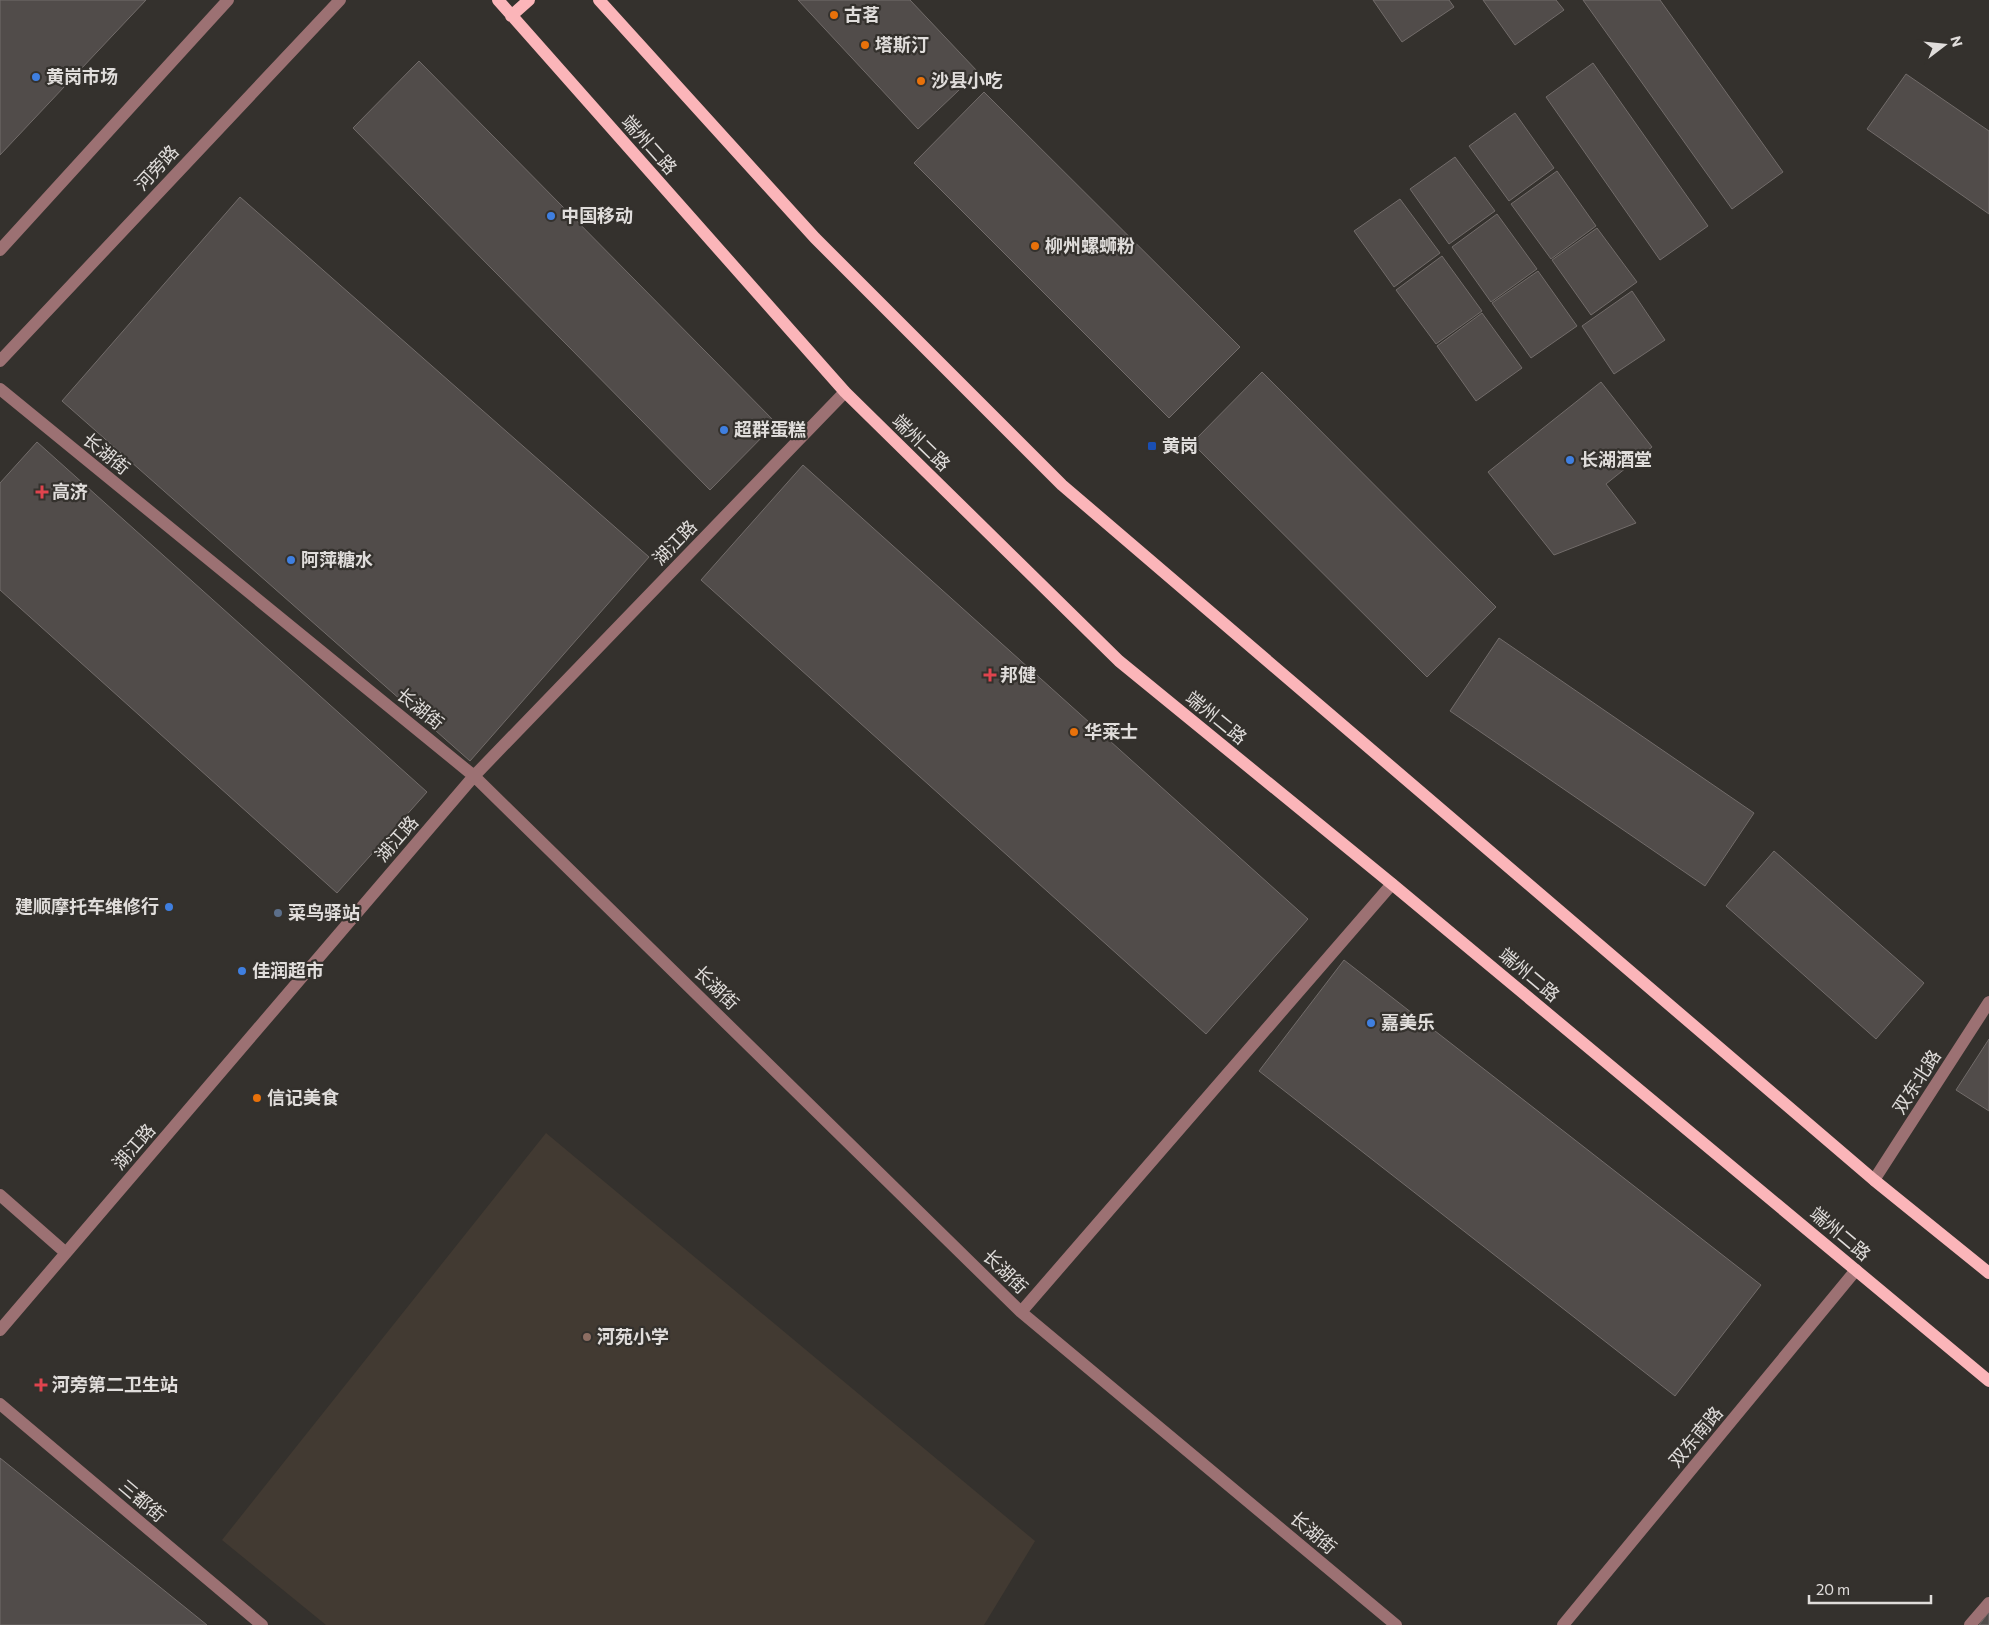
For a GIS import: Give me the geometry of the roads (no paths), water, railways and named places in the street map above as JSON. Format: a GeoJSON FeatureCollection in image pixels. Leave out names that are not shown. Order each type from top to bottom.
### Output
{"type":"FeatureCollection","features":[{"type":"Feature","properties":{"kind":"main road","name":"端州二路"},"geometry":{"type":"LineString","coordinates":[[498,0],[844,392],[1119,661],[1392,884],[1989,1381]]}},
{"type":"Feature","properties":{"kind":"main road"},"geometry":{"type":"LineString","coordinates":[[511,16],[529,0]]}},
{"type":"Feature","properties":{"kind":"main road"},"geometry":{"type":"LineString","coordinates":[[599,0],[815,238],[1062,485],[1874,1180],[1989,1274]]}},
{"type":"Feature","properties":{"kind":"street"},"geometry":{"type":"LineString","coordinates":[[0,250],[228,0]]}},
{"type":"Feature","properties":{"kind":"street","name":"河旁路"},"geometry":{"type":"LineString","coordinates":[[0,361],[340,0]]}},
{"type":"Feature","properties":{"kind":"street","name":"长湖街"},"geometry":{"type":"LineString","coordinates":[[0,389],[474,776],[1021,1312],[1396,1625]]}},
{"type":"Feature","properties":{"kind":"street","name":"湖江路"},"geometry":{"type":"LineString","coordinates":[[0,1330],[474,776],[844,392]]}},
{"type":"Feature","properties":{"kind":"street"},"geometry":{"type":"LineString","coordinates":[[1021,1312],[1392,884]]}},
{"type":"Feature","properties":{"kind":"street","name":"双东北路"},"geometry":{"type":"LineString","coordinates":[[1874,1180],[1989,1002]]}},
{"type":"Feature","properties":{"kind":"street"},"geometry":{"type":"LineString","coordinates":[[0,1195],[66,1253]]}},
{"type":"Feature","properties":{"kind":"street","name":"双东南路"},"geometry":{"type":"LineString","coordinates":[[1563,1625],[1856,1270]]}},
{"type":"Feature","properties":{"kind":"street","name":"三都街"},"geometry":{"type":"LineString","coordinates":[[0,1404],[262,1625]]}},
{"type":"Feature","properties":{"kind":"street"},"geometry":{"type":"LineString","coordinates":[[1970,1625],[1989,1603]]}},
{"type":"Feature","properties":{"kind":"place","name":"古茗"},"geometry":{"type":"Point","coordinates":[834,15]}},
{"type":"Feature","properties":{"kind":"place","name":"塔斯汀"},"geometry":{"type":"Point","coordinates":[865,45]}},
{"type":"Feature","properties":{"kind":"place","name":"黄岗市场"},"geometry":{"type":"Point","coordinates":[36,77]}},
{"type":"Feature","properties":{"kind":"place","name":"沙县小吃"},"geometry":{"type":"Point","coordinates":[921,81]}},
{"type":"Feature","properties":{"kind":"place","name":"中国移动"},"geometry":{"type":"Point","coordinates":[551,216]}},
{"type":"Feature","properties":{"kind":"place","name":"柳州螺蛳粉"},"geometry":{"type":"Point","coordinates":[1035,246]}},
{"type":"Feature","properties":{"kind":"place","name":"超群蛋糕"},"geometry":{"type":"Point","coordinates":[724,430]}},
{"type":"Feature","properties":{"kind":"place","name":"黄岗"},"geometry":{"type":"Point","coordinates":[1152,446]}},
{"type":"Feature","properties":{"kind":"place","name":"长湖酒堂"},"geometry":{"type":"Point","coordinates":[1570,460]}},
{"type":"Feature","properties":{"kind":"place","name":"高济"},"geometry":{"type":"Point","coordinates":[42,492]}},
{"type":"Feature","properties":{"kind":"place","name":"阿萍糖水"},"geometry":{"type":"Point","coordinates":[291,560]}},
{"type":"Feature","properties":{"kind":"place","name":"邦健"},"geometry":{"type":"Point","coordinates":[990,675]}},
{"type":"Feature","properties":{"kind":"place","name":"华莱士"},"geometry":{"type":"Point","coordinates":[1074,732]}},
{"type":"Feature","properties":{"kind":"place","name":"建顺摩托车维修行"},"geometry":{"type":"Point","coordinates":[169,907]}},
{"type":"Feature","properties":{"kind":"place","name":"菜鸟驿站"},"geometry":{"type":"Point","coordinates":[278,913]}},
{"type":"Feature","properties":{"kind":"place","name":"佳润超市"},"geometry":{"type":"Point","coordinates":[242,971]}},
{"type":"Feature","properties":{"kind":"place","name":"嘉美乐"},"geometry":{"type":"Point","coordinates":[1371,1023]}},
{"type":"Feature","properties":{"kind":"place","name":"信记美食"},"geometry":{"type":"Point","coordinates":[257,1098]}},
{"type":"Feature","properties":{"kind":"place","name":"河苑小学"},"geometry":{"type":"Point","coordinates":[587,1337]}},
{"type":"Feature","properties":{"kind":"place","name":"河旁第二卫生站"},"geometry":{"type":"Point","coordinates":[41,1385]}}]}
